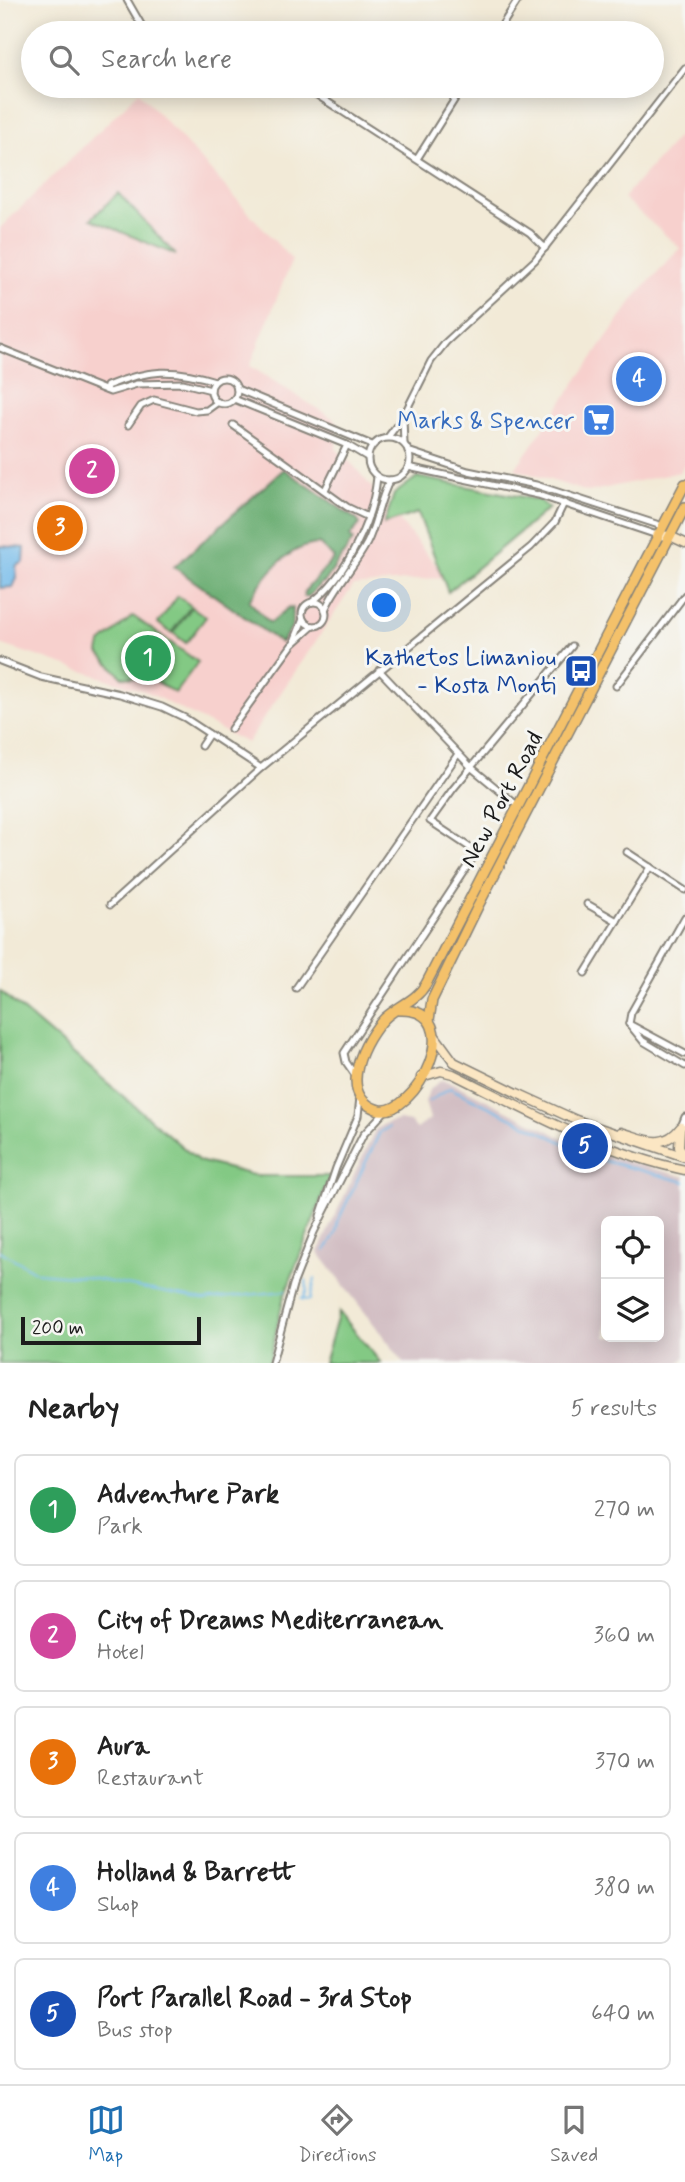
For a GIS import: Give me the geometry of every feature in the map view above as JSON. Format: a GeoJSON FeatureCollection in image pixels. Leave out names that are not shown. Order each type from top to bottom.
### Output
{"type":"FeatureCollection","features":[{"type":"Feature","properties":{"kind":"main road","name":"New Port Road"},"geometry":{"type":"LineString","coordinates":[[398,1010],[421,993],[426,984],[685,484]]}},
{"type":"Feature","properties":{"kind":"main road","name":"New Port Road"},"geometry":{"type":"LineString","coordinates":[[429,1020],[432,1000],[478,906],[685,507]]}},
{"type":"Feature","properties":{"kind":"main road"},"geometry":{"type":"LineString","coordinates":[[659,531],[685,543]]}},
{"type":"Feature","properties":{"kind":"main road"},"geometry":{"type":"LineString","coordinates":[[435,1036],[433,1056],[422,1077],[402,1104],[386,1110],[372,1107],[360,1097],[355,1086],[355,1075],[368,1044],[384,1019],[398,1010],[417,1012],[429,1020],[435,1036],[454,1062],[576,1121],[685,1156]]}},
{"type":"Feature","properties":{"kind":"main road"},"geometry":{"type":"LineString","coordinates":[[422,1077],[442,1071],[453,1074],[590,1140],[658,1164],[685,1170]]}},
{"type":"Feature","properties":{"kind":"main road"},"geometry":{"type":"LineString","coordinates":[[576,1121],[664,1142],[676,1134],[681,1126]]}},
{"type":"Feature","properties":{"kind":"main road"},"geometry":{"type":"LineString","coordinates":[[681,1126],[679,1144],[685,1156]]}},
{"type":"Feature","properties":{"kind":"street"},"geometry":{"type":"LineString","coordinates":[[127,0],[139,21]]}},
{"type":"Feature","properties":{"kind":"street"},"geometry":{"type":"LineString","coordinates":[[505,21],[519,0]]}},
{"type":"Feature","properties":{"kind":"street"},"geometry":{"type":"LineString","coordinates":[[664,95],[685,68]]}},
{"type":"Feature","properties":{"kind":"street"},"geometry":{"type":"LineString","coordinates":[[322,98],[530,233],[545,248]]}},
{"type":"Feature","properties":{"kind":"street"},"geometry":{"type":"LineString","coordinates":[[417,159],[455,98]]}},
{"type":"Feature","properties":{"kind":"street"},"geometry":{"type":"LineString","coordinates":[[388,437],[403,417],[426,370],[446,342],[545,248],[662,98]]}},
{"type":"Feature","properties":{"kind":"street"},"geometry":{"type":"LineString","coordinates":[[0,348],[110,392],[137,384],[183,383],[211,390]]}},
{"type":"Feature","properties":{"kind":"street"},"geometry":{"type":"LineString","coordinates":[[106,390],[107,386],[133,375],[178,371],[215,381]]}},
{"type":"Feature","properties":{"kind":"street"},"geometry":{"type":"LineString","coordinates":[[223,377],[235,383],[237,389],[234,399],[225,404],[218,402],[211,390],[215,381],[223,377]]}},
{"type":"Feature","properties":{"kind":"street"},"geometry":{"type":"LineString","coordinates":[[237,389],[372,445]]}},
{"type":"Feature","properties":{"kind":"street"},"geometry":{"type":"LineString","coordinates":[[234,399],[347,445],[367,457]]}},
{"type":"Feature","properties":{"kind":"street"},"geometry":{"type":"LineString","coordinates":[[128,425],[141,406],[154,400],[196,411],[207,410],[218,402]]}},
{"type":"Feature","properties":{"kind":"street"},"geometry":{"type":"LineString","coordinates":[[403,417],[404,444]]}},
{"type":"Feature","properties":{"kind":"street"},"geometry":{"type":"LineString","coordinates":[[233,425],[347,507],[368,517]]}},
{"type":"Feature","properties":{"kind":"street"},"geometry":{"type":"LineString","coordinates":[[388,437],[404,444],[408,451],[408,467],[402,475],[390,480],[377,477],[371,470],[367,457],[372,445],[379,439],[388,437]]}},
{"type":"Feature","properties":{"kind":"street"},"geometry":{"type":"LineString","coordinates":[[325,490],[347,445]]}},
{"type":"Feature","properties":{"kind":"street"},"geometry":{"type":"LineString","coordinates":[[408,451],[468,471],[536,485],[659,531]]}},
{"type":"Feature","properties":{"kind":"street"},"geometry":{"type":"LineString","coordinates":[[408,467],[518,490],[659,531]]}},
{"type":"Feature","properties":{"kind":"street"},"geometry":{"type":"LineString","coordinates":[[292,645],[303,619],[304,606],[322,595],[360,537],[368,517],[377,477]]}},
{"type":"Feature","properties":{"kind":"street"},"geometry":{"type":"LineString","coordinates":[[231,729],[292,645],[313,626],[324,621],[329,600],[357,562],[368,540],[390,480]]}},
{"type":"Feature","properties":{"kind":"street"},"geometry":{"type":"LineString","coordinates":[[110,905],[261,768],[531,547],[555,522],[564,503]]}},
{"type":"Feature","properties":{"kind":"street"},"geometry":{"type":"LineString","coordinates":[[617,686],[685,595]]}},
{"type":"Feature","properties":{"kind":"street"},"geometry":{"type":"LineString","coordinates":[[313,602],[322,605],[325,610]]}},
{"type":"Feature","properties":{"kind":"street"},"geometry":{"type":"LineString","coordinates":[[303,619],[313,626]]}},
{"type":"Feature","properties":{"kind":"street"},"geometry":{"type":"LineString","coordinates":[[355,1075],[346,1062],[344,1052],[472,859],[469,847],[430,821],[572,646]]}},
{"type":"Feature","properties":{"kind":"street"},"geometry":{"type":"LineString","coordinates":[[0,660],[61,683],[151,703],[185,718],[261,768]]}},
{"type":"Feature","properties":{"kind":"street"},"geometry":{"type":"LineString","coordinates":[[379,670],[472,768],[518,806]]}},
{"type":"Feature","properties":{"kind":"street"},"geometry":{"type":"LineString","coordinates":[[201,746],[209,734]]}},
{"type":"Feature","properties":{"kind":"street"},"geometry":{"type":"LineString","coordinates":[[296,988],[458,754]]}},
{"type":"Feature","properties":{"kind":"street"},"geometry":{"type":"LineString","coordinates":[[627,852],[685,890]]}},
{"type":"Feature","properties":{"kind":"street"},"geometry":{"type":"LineString","coordinates":[[585,973],[650,867]]}},
{"type":"Feature","properties":{"kind":"street"},"geometry":{"type":"LineString","coordinates":[[587,904],[617,921]]}},
{"type":"Feature","properties":{"kind":"street"},"geometry":{"type":"LineString","coordinates":[[685,917],[631,1013],[629,1024],[643,1041],[685,1066]]}},
{"type":"Feature","properties":{"kind":"street"},"geometry":{"type":"LineString","coordinates":[[629,1024],[685,1054]]}},
{"type":"Feature","properties":{"kind":"street"},"geometry":{"type":"LineString","coordinates":[[349,1047],[368,1044]]}},
{"type":"Feature","properties":{"kind":"street"},"geometry":{"type":"LineString","coordinates":[[272,1363],[293,1284],[358,1116],[360,1097]]}},
{"type":"Feature","properties":{"kind":"street"},"geometry":{"type":"LineString","coordinates":[[314,1232],[363,1135],[386,1110]]}},
{"type":"Feature","properties":{"kind":"street"},"geometry":{"type":"LineString","coordinates":[[681,1126],[685,1117]]}},
{"type":"Feature","properties":{"kind":"shaded area"},"geometry":{"type":"Polygon","coordinates":[[[133,98],[144,98],[292,260],[250,366],[337,421],[336,449],[354,466],[446,577],[353,586],[247,743],[147,692],[0,644],[0,228],[133,98]]]}},
{"type":"Feature","properties":{"kind":"shaded area"},"geometry":{"type":"Polygon","coordinates":[[[685,129],[685,463],[680,472],[588,492],[515,469],[636,296],[680,248],[623,198],[685,129]]]}},
{"type":"Feature","properties":{"kind":"shaded area"},"geometry":{"type":"Polygon","coordinates":[[[441,1080],[450,1082],[577,1145],[685,1177],[685,1358],[679,1363],[404,1363],[318,1252],[375,1130],[399,1120],[410,1122],[417,1129],[430,1119],[425,1102],[429,1090],[441,1080]]]}},
{"type":"Feature","properties":{"kind":"green space"},"geometry":{"type":"Polygon","coordinates":[[[118,193],[176,255],[91,219],[118,193]]]}},
{"type":"Feature","properties":{"kind":"green space"},"geometry":{"type":"Polygon","coordinates":[[[284,469],[360,524],[350,536],[353,540],[324,583],[309,596],[304,597],[304,592],[334,558],[319,544],[296,550],[287,556],[255,591],[249,601],[270,623],[289,607],[293,608],[292,627],[281,643],[174,567],[284,469]]]}},
{"type":"Feature","properties":{"kind":"green space"},"geometry":{"type":"Polygon","coordinates":[[[417,477],[539,500],[549,508],[448,592],[418,513],[384,524],[394,494],[417,477]]]}},
{"type":"Feature","properties":{"kind":"green space"},"geometry":{"type":"Polygon","coordinates":[[[178,596],[191,606],[171,633],[158,623],[178,596]]]}},
{"type":"Feature","properties":{"kind":"green space"},"geometry":{"type":"Polygon","coordinates":[[[192,607],[206,617],[186,643],[173,633],[192,607]]]}},
{"type":"Feature","properties":{"kind":"green space"},"geometry":{"type":"Polygon","coordinates":[[[133,616],[198,662],[175,693],[151,679],[122,677],[99,653],[101,643],[133,616]]]}},
{"type":"Feature","properties":{"kind":"green space"},"geometry":{"type":"Polygon","coordinates":[[[0,991],[199,1161],[257,1176],[330,1176],[283,1300],[269,1363],[0,1363],[0,991]]]}},
{"type":"Feature","properties":{"kind":"green space"},"geometry":{"type":"Polygon","coordinates":[[[339,1312],[381,1363],[324,1363],[339,1312]]]}},
{"type":"Feature","properties":{"kind":"water"},"geometry":{"type":"Polygon","coordinates":[[[0,546],[25,548],[24,562],[16,566],[17,578],[13,587],[0,588],[0,546]]]}},
{"type":"Feature","properties":{"kind":"waterway"},"geometry":{"type":"LineString","coordinates":[[429,1101],[450,1088],[597,1159],[685,1182]]}},
{"type":"Feature","properties":{"kind":"waterway"},"geometry":{"type":"LineString","coordinates":[[325,1251],[336,1233],[338,1221],[380,1132],[389,1127]]}},
{"type":"Feature","properties":{"kind":"waterway"},"geometry":{"type":"LineString","coordinates":[[0,1251],[38,1273],[84,1277],[204,1300],[285,1291]]}},
{"type":"Feature","properties":{"kind":"waterway"},"geometry":{"type":"LineString","coordinates":[[301,1299],[310,1300],[315,1279]]}},
{"type":"Feature","properties":{"kind":"waterway"},"geometry":{"type":"LineString","coordinates":[[303,1299],[307,1290],[306,1280]]}},
{"type":"Feature","properties":{"kind":"place","name":"Holland & Barrett"},"geometry":{"type":"Point","coordinates":[639,379]}},
{"type":"Feature","properties":{"kind":"place","name":"Marks & Spencer"},"geometry":{"type":"Point","coordinates":[599,420]}},
{"type":"Feature","properties":{"kind":"place","name":"City of Dreams Mediterranean"},"geometry":{"type":"Point","coordinates":[92,471]}},
{"type":"Feature","properties":{"kind":"place","name":"Aura"},"geometry":{"type":"Point","coordinates":[60,528]}},
{"type":"Feature","properties":{"kind":"place","name":"Adventure Park"},"geometry":{"type":"Point","coordinates":[148,658]}},
{"type":"Feature","properties":{"kind":"place","name":"Kathetos Limaniou - Kosta Monti"},"geometry":{"type":"Point","coordinates":[581,671]}},
{"type":"Feature","properties":{"kind":"place","name":"Port Parallel Road - 3rd Stop"},"geometry":{"type":"Point","coordinates":[585,1146]}}]}
